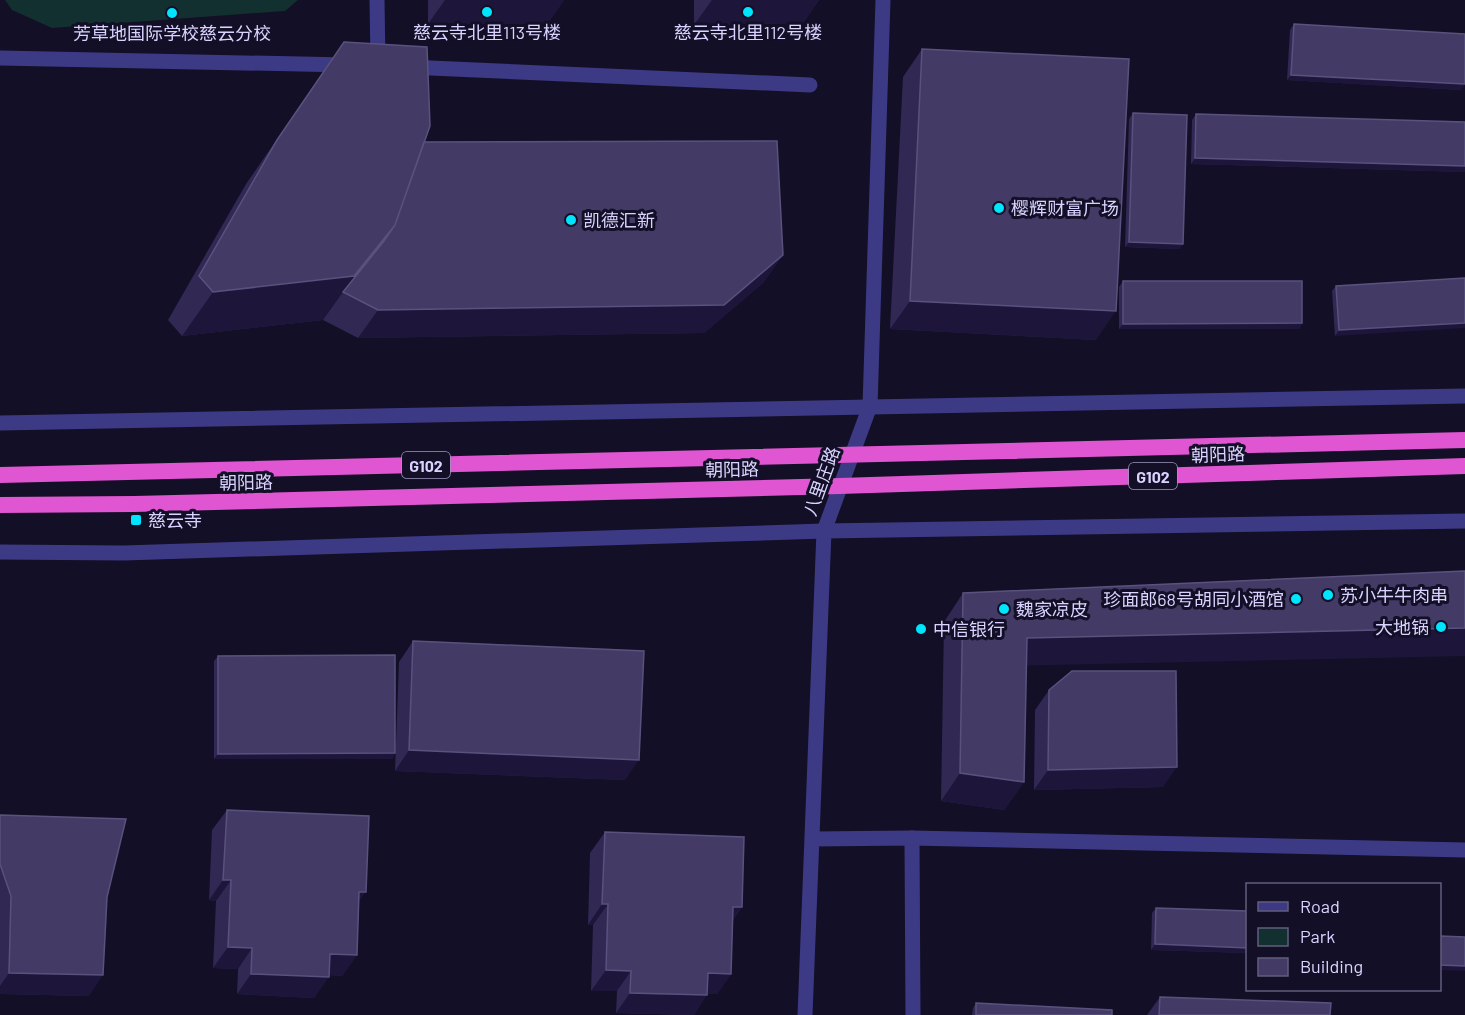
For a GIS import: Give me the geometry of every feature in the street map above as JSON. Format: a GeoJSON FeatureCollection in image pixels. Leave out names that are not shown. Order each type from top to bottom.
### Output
{"type":"FeatureCollection","features":[{"type":"Feature","properties":{"kind":"highway","name":"朝阳路"},"geometry":{"type":"LineString","coordinates":[[0,475],[1465,440]]}},
{"type":"Feature","properties":{"kind":"highway","name":"朝阳路"},"geometry":{"type":"LineString","coordinates":[[0,505],[134,504],[840,486],[1465,466]]}},
{"type":"Feature","properties":{"kind":"street"},"geometry":{"type":"LineString","coordinates":[[377,0],[378,66]]}},
{"type":"Feature","properties":{"kind":"street","name":"八里庄路"},"geometry":{"type":"LineString","coordinates":[[805,1015],[824,531],[870,406],[883,0]]}},
{"type":"Feature","properties":{"kind":"street"},"geometry":{"type":"LineString","coordinates":[[0,58],[378,66],[810,85]]}},
{"type":"Feature","properties":{"kind":"street"},"geometry":{"type":"LineString","coordinates":[[0,423],[1465,396]]}},
{"type":"Feature","properties":{"kind":"street"},"geometry":{"type":"LineString","coordinates":[[0,552],[124,553],[824,531],[1465,521]]}},
{"type":"Feature","properties":{"kind":"street"},"geometry":{"type":"LineString","coordinates":[[812,839],[912,838],[1465,850]]}},
{"type":"Feature","properties":{"kind":"street"},"geometry":{"type":"LineString","coordinates":[[912,838],[913,1015]]}},
{"type":"Feature","properties":{"kind":"green space"},"geometry":{"type":"Polygon","coordinates":[[[5,0],[298,0],[285,11],[52,28],[12,10],[5,0]]]}},
{"type":"Feature","properties":{"kind":"building"},"geometry":{"type":"Polygon","coordinates":[[[1294,24],[1465,34],[1465,84],[1291,75],[1294,24]]]}},
{"type":"Feature","properties":{"kind":"building"},"geometry":{"type":"Polygon","coordinates":[[[344,42],[427,47],[430,126],[395,225],[354,276],[213,292],[199,276],[277,140],[344,42]]]}},
{"type":"Feature","properties":{"kind":"building","name":"樱辉财富广场"},"geometry":{"type":"Polygon","coordinates":[[[922,49],[1129,59],[1116,311],[910,301],[922,49]]]}},
{"type":"Feature","properties":{"kind":"building"},"geometry":{"type":"Polygon","coordinates":[[[1133,113],[1187,115],[1183,244],[1129,242],[1133,113]]]}},
{"type":"Feature","properties":{"kind":"building"},"geometry":{"type":"Polygon","coordinates":[[[1196,114],[1465,122],[1465,166],[1195,158],[1196,114]]]}},
{"type":"Feature","properties":{"kind":"building","name":"凯德汇新"},"geometry":{"type":"Polygon","coordinates":[[[777,141],[783,255],[724,305],[378,310],[343,292],[395,225],[424,142],[777,141]]]}},
{"type":"Feature","properties":{"kind":"building"},"geometry":{"type":"Polygon","coordinates":[[[1465,278],[1465,323],[1339,330],[1336,286],[1465,278]]]}},
{"type":"Feature","properties":{"kind":"building"},"geometry":{"type":"Polygon","coordinates":[[[1123,281],[1302,281],[1302,323],[1123,324],[1123,281]]]}},
{"type":"Feature","properties":{"kind":"building"},"geometry":{"type":"Polygon","coordinates":[[[1465,571],[1465,628],[1027,638],[1024,782],[960,773],[963,593],[1465,571]]]}},
{"type":"Feature","properties":{"kind":"building"},"geometry":{"type":"Polygon","coordinates":[[[413,641],[644,651],[639,760],[409,750],[413,641]]]}},
{"type":"Feature","properties":{"kind":"building"},"geometry":{"type":"Polygon","coordinates":[[[395,655],[395,753],[218,754],[218,656],[395,655]]]}},
{"type":"Feature","properties":{"kind":"building"},"geometry":{"type":"Polygon","coordinates":[[[1072,671],[1176,671],[1177,767],[1048,770],[1049,690],[1072,671]]]}},
{"type":"Feature","properties":{"kind":"building"},"geometry":{"type":"Polygon","coordinates":[[[227,810],[369,816],[366,892],[359,892],[357,955],[330,954],[329,977],[251,974],[252,948],[228,947],[231,880],[223,880],[227,810]]]}},
{"type":"Feature","properties":{"kind":"building"},"geometry":{"type":"Polygon","coordinates":[[[0,815],[126,819],[107,897],[103,975],[9,973],[11,896],[0,864],[0,815]]]}},
{"type":"Feature","properties":{"kind":"building"},"geometry":{"type":"Polygon","coordinates":[[[605,832],[744,837],[742,907],[733,907],[731,974],[708,973],[707,995],[630,993],[631,971],[606,970],[608,904],[602,904],[605,832]]]}},
{"type":"Feature","properties":{"kind":"building"},"geometry":{"type":"Polygon","coordinates":[[[1156,908],[1246,911],[1246,948],[1155,944],[1156,908]]]}},
{"type":"Feature","properties":{"kind":"building"},"geometry":{"type":"Polygon","coordinates":[[[1441,936],[1465,937],[1465,966],[1441,965],[1441,936]]]}},
{"type":"Feature","properties":{"kind":"building"},"geometry":{"type":"Polygon","coordinates":[[[1160,997],[1331,1003],[1330,1015],[1159,1015],[1160,997]]]}},
{"type":"Feature","properties":{"kind":"building"},"geometry":{"type":"Polygon","coordinates":[[[976,1003],[1112,1010],[1112,1015],[976,1015],[976,1003]]]}},
{"type":"Feature","properties":{"kind":"place","name":"慈云寺北里113号楼"},"geometry":{"type":"Point","coordinates":[487,12]}},
{"type":"Feature","properties":{"kind":"place","name":"慈云寺北里112号楼"},"geometry":{"type":"Point","coordinates":[748,12]}},
{"type":"Feature","properties":{"kind":"place","name":"芳草地国际学校慈云分校"},"geometry":{"type":"Point","coordinates":[172,13]}},
{"type":"Feature","properties":{"kind":"place","name":"樱辉财富广场"},"geometry":{"type":"Point","coordinates":[999,208]}},
{"type":"Feature","properties":{"kind":"place","name":"凯德汇新"},"geometry":{"type":"Point","coordinates":[571,220]}},
{"type":"Feature","properties":{"kind":"place","name":"慈云寺"},"geometry":{"type":"Point","coordinates":[136,520]}},
{"type":"Feature","properties":{"kind":"place","name":"苏小牛牛肉串"},"geometry":{"type":"Point","coordinates":[1328,595]}},
{"type":"Feature","properties":{"kind":"place","name":"珍面郎68号胡同小酒馆"},"geometry":{"type":"Point","coordinates":[1296,599]}},
{"type":"Feature","properties":{"kind":"place","name":"魏家凉皮"},"geometry":{"type":"Point","coordinates":[1004,609]}},
{"type":"Feature","properties":{"kind":"place","name":"大地锅"},"geometry":{"type":"Point","coordinates":[1441,627]}},
{"type":"Feature","properties":{"kind":"place","name":"中信银行"},"geometry":{"type":"Point","coordinates":[921,629]}}]}
